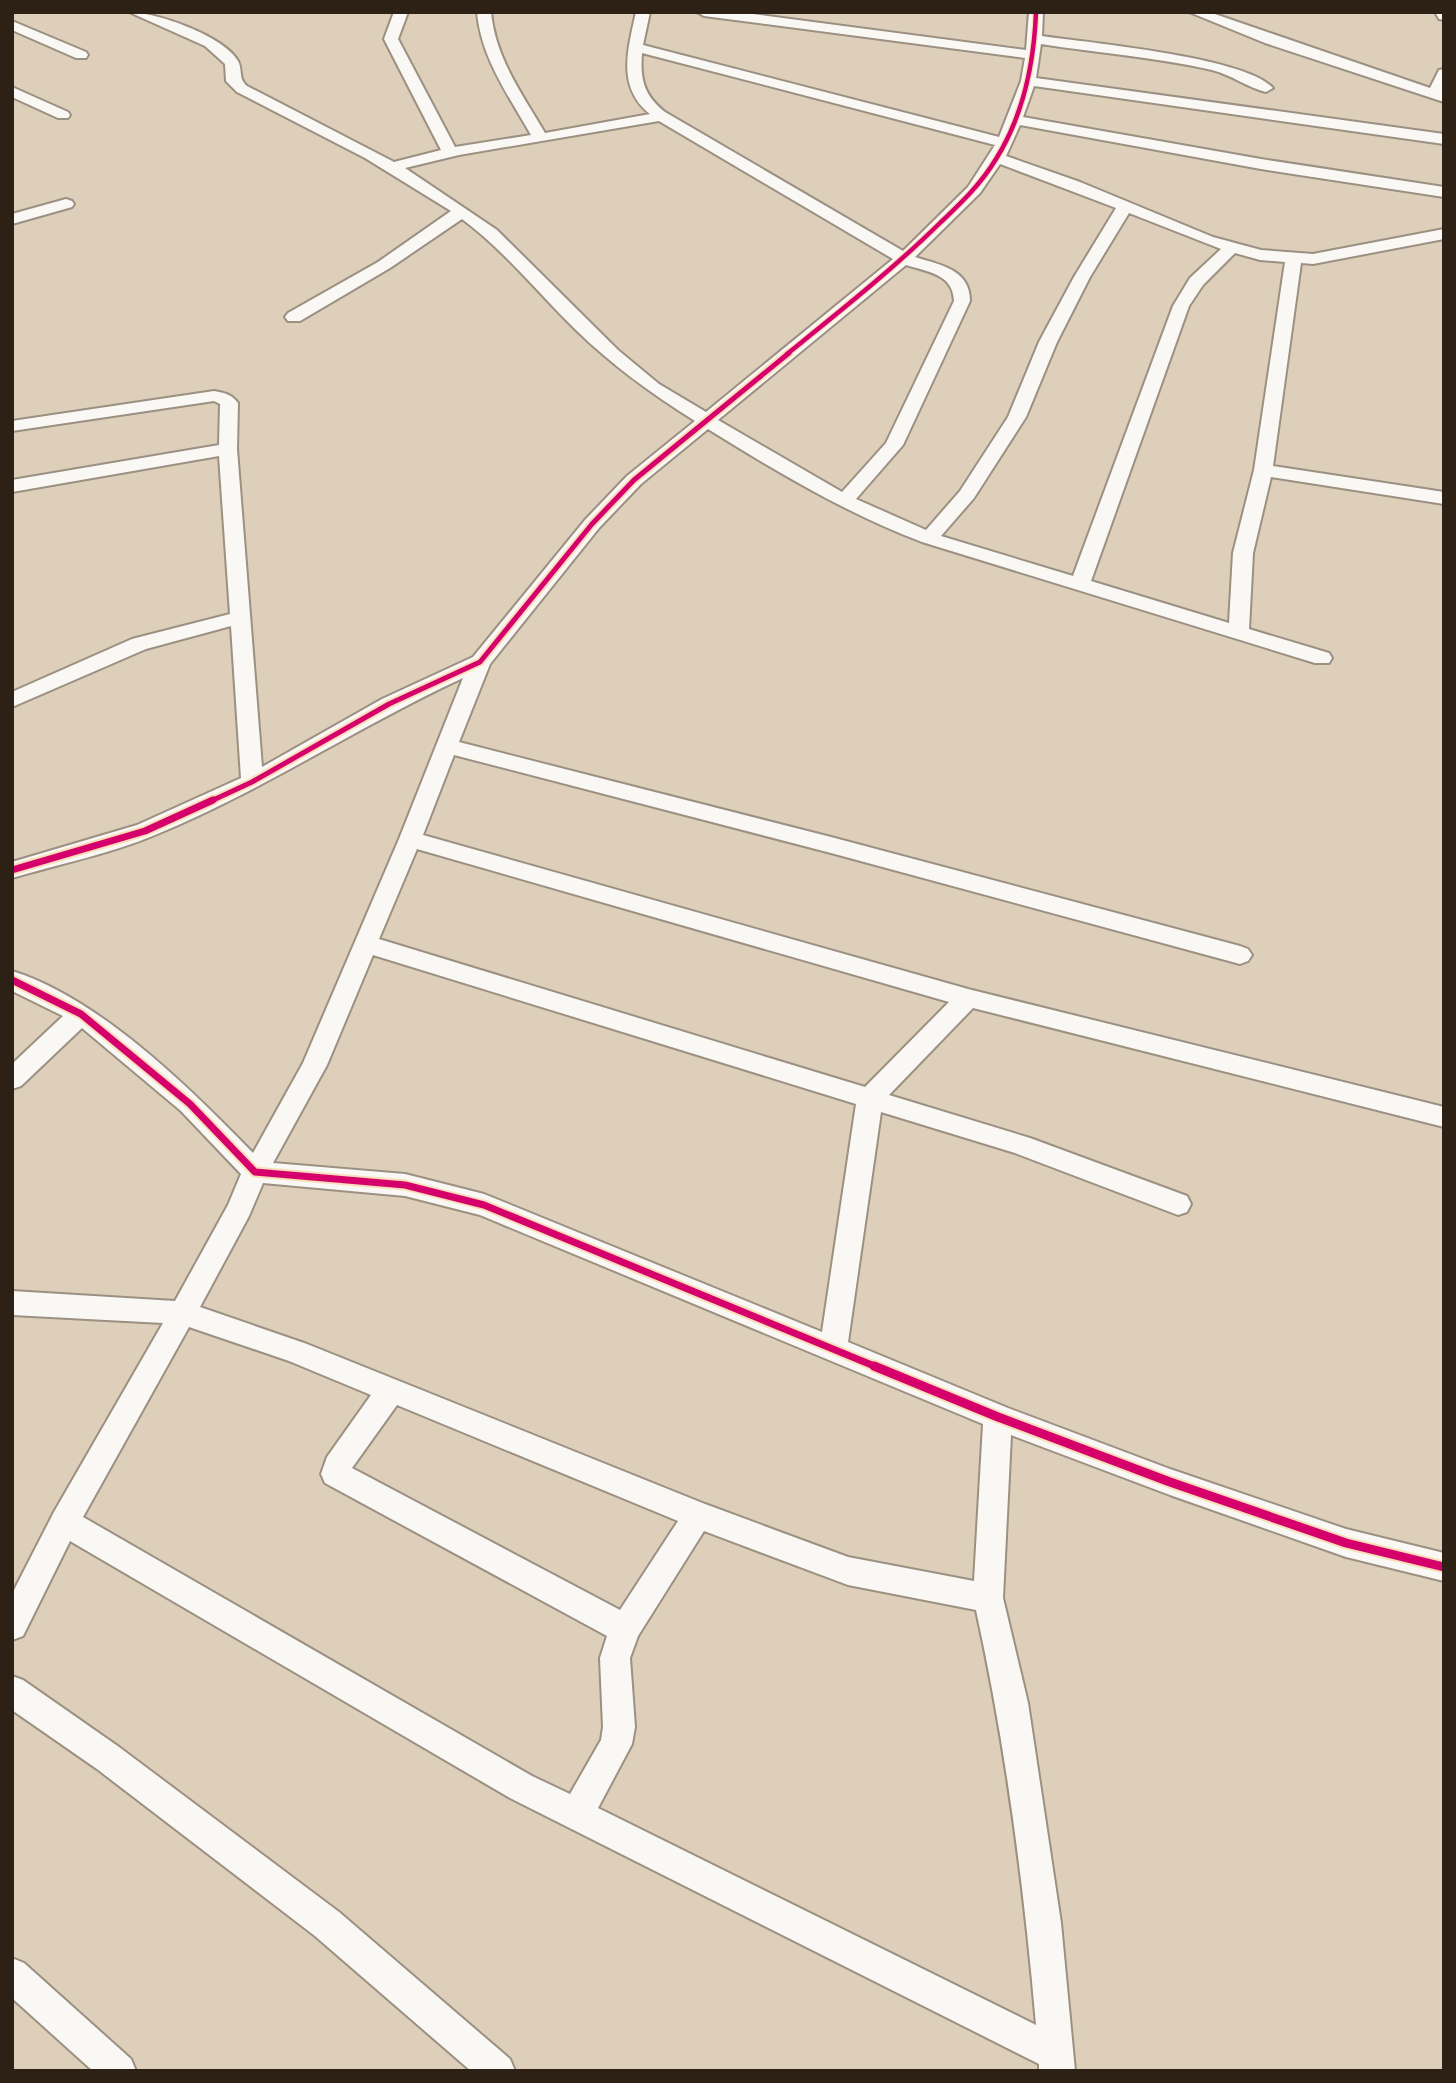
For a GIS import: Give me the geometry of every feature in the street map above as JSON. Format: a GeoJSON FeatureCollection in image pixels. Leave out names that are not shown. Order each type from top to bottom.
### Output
{"type":"FeatureCollection","features":[{"type":"Feature","properties":{"kind":"street"},"geometry":{"type":"LineString","coordinates":[[136,12],[211,43],[232,63],[233,81],[242,89],[392,167],[461,211],[510,248],[546,290],[630,370],[707,421],[845,500],[904,529],[929,538],[1322,658]]}},
{"type":"Feature","properties":{"kind":"street"},"geometry":{"type":"LineString","coordinates":[[401,12],[391,39],[449,151]]}},
{"type":"Feature","properties":{"kind":"street"},"geometry":{"type":"LineString","coordinates":[[484,12],[489,42],[539,136]]}},
{"type":"Feature","properties":{"kind":"street"},"geometry":{"type":"LineString","coordinates":[[643,12],[636,47],[635,81],[641,97],[663,116],[905,258],[947,274],[957,281],[962,290],[962,301],[894,445],[845,500]]}},
{"type":"Feature","properties":{"kind":"street"},"geometry":{"type":"LineString","coordinates":[[704,12],[1213,66],[1245,76],[1266,88]]}},
{"type":"Feature","properties":{"kind":"street"},"geometry":{"type":"LineString","coordinates":[[12,1626],[64,1522],[183,1313],[240,1208],[255,1172],[315,1065],[410,839],[480,662],[592,524],[634,480],[905,258],[974,190],[1001,151],[1015,120],[1028,80],[1036,12]]}},
{"type":"Feature","properties":{"kind":"street"},"geometry":{"type":"LineString","coordinates":[[1196,12],[1221,16],[1308,53],[1439,96],[1444,73]]}},
{"type":"Feature","properties":{"kind":"street"},"geometry":{"type":"LineString","coordinates":[[12,25],[81,55]]}},
{"type":"Feature","properties":{"kind":"street"},"geometry":{"type":"LineString","coordinates":[[636,47],[1001,151],[1125,206],[1231,248],[1293,260],[1313,259],[1444,234]]}},
{"type":"Feature","properties":{"kind":"street"},"geometry":{"type":"LineString","coordinates":[[1028,80],[1444,139]]}},
{"type":"Feature","properties":{"kind":"street"},"geometry":{"type":"LineString","coordinates":[[12,91],[63,115]]}},
{"type":"Feature","properties":{"kind":"street"},"geometry":{"type":"LineString","coordinates":[[392,167],[449,151],[627,125],[663,116]]}},
{"type":"Feature","properties":{"kind":"street"},"geometry":{"type":"LineString","coordinates":[[1015,120],[1261,164],[1444,192]]}},
{"type":"Feature","properties":{"kind":"street"},"geometry":{"type":"LineString","coordinates":[[12,219],[66,204]]}},
{"type":"Feature","properties":{"kind":"street"},"geometry":{"type":"LineString","coordinates":[[929,538],[967,494],[1017,417],[1048,342],[1070,298],[1125,206]]}},
{"type":"Feature","properties":{"kind":"street"},"geometry":{"type":"LineString","coordinates":[[294,317],[384,265],[461,211]]}},
{"type":"Feature","properties":{"kind":"street"},"geometry":{"type":"LineString","coordinates":[[1080,584],[1181,306],[1196,282],[1231,248]]}},
{"type":"Feature","properties":{"kind":"street"},"geometry":{"type":"LineString","coordinates":[[1239,631],[1243,553],[1263,470],[1293,260]]}},
{"type":"Feature","properties":{"kind":"street"},"geometry":{"type":"LineString","coordinates":[[12,426],[214,396],[224,398],[229,403],[228,449],[236,541],[238,618],[252,782]]}},
{"type":"Feature","properties":{"kind":"street"},"geometry":{"type":"LineString","coordinates":[[12,486],[228,449]]}},
{"type":"Feature","properties":{"kind":"street"},"geometry":{"type":"LineString","coordinates":[[1263,470],[1444,498]]}},
{"type":"Feature","properties":{"kind":"street"},"geometry":{"type":"LineString","coordinates":[[12,700],[139,644],[238,618]]}},
{"type":"Feature","properties":{"kind":"street"},"geometry":{"type":"LineString","coordinates":[[12,870],[145,831],[252,782],[390,704],[480,662]]}},
{"type":"Feature","properties":{"kind":"street"},"geometry":{"type":"LineString","coordinates":[[446,746],[805,838],[1240,956]]}},
{"type":"Feature","properties":{"kind":"street"},"geometry":{"type":"LineString","coordinates":[[410,839],[968,999],[1444,1117]]}},
{"type":"Feature","properties":{"kind":"street"},"geometry":{"type":"LineString","coordinates":[[366,944],[1021,1144],[1178,1204]]}},
{"type":"Feature","properties":{"kind":"street"},"geometry":{"type":"LineString","coordinates":[[12,980],[81,1014],[190,1104],[255,1172],[405,1185],[484,1205],[998,1417],[1170,1482],[1346,1543],[1444,1567]]}},
{"type":"Feature","properties":{"kind":"street"},"geometry":{"type":"LineString","coordinates":[[833,1348],[870,1098],[968,999]]}},
{"type":"Feature","properties":{"kind":"street"},"geometry":{"type":"LineString","coordinates":[[12,1079],[81,1014]]}},
{"type":"Feature","properties":{"kind":"street"},"geometry":{"type":"LineString","coordinates":[[12,1303],[183,1313],[392,1389],[698,1515],[848,1571],[988,1598]]}},
{"type":"Feature","properties":{"kind":"street"},"geometry":{"type":"LineString","coordinates":[[392,1389],[335,1474],[625,1629]]}},
{"type":"Feature","properties":{"kind":"street"},"geometry":{"type":"LineString","coordinates":[[998,1417],[988,1598],[1012,1703],[1044,1923],[1056,2062]]}},
{"type":"Feature","properties":{"kind":"street"},"geometry":{"type":"LineString","coordinates":[[576,1815],[616,1744],[619,1727],[614,1681],[615,1658],[625,1629],[698,1515]]}},
{"type":"Feature","properties":{"kind":"street"},"geometry":{"type":"LineString","coordinates":[[64,1522],[521,1787],[1056,2062]]}},
{"type":"Feature","properties":{"kind":"street"},"geometry":{"type":"LineString","coordinates":[[12,1691],[108,1758],[327,1924],[498,2071]]}},
{"type":"Feature","properties":{"kind":"street"},"geometry":{"type":"LineString","coordinates":[[12,1975],[119,2071]]}},
{"type":"Feature","properties":{"kind":"cycle path"},"geometry":{"type":"LineString","coordinates":[[12,870],[145,831],[252,782],[389,704],[480,662],[592,524],[634,480],[905,258],[974,190],[997,158],[1015,120],[1028,81],[1035,39],[1036,12]]}},
{"type":"Feature","properties":{"kind":"cycle path"},"geometry":{"type":"LineString","coordinates":[[12,980],[81,1014],[190,1104],[255,1172],[405,1185],[484,1205],[998,1417],[1170,1482],[1346,1543],[1444,1567]]}}]}
